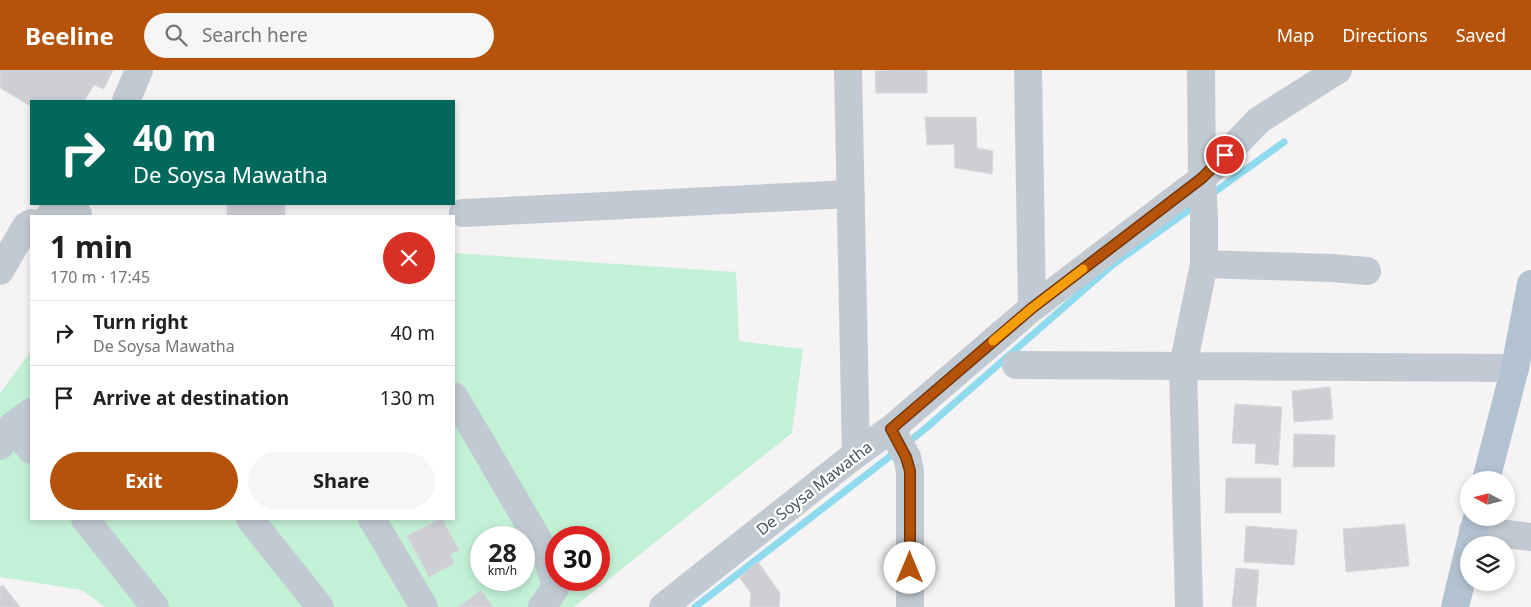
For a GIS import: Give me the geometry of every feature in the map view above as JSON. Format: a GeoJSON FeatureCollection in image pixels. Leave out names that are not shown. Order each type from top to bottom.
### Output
{"type":"FeatureCollection","features":[{"type":"Feature","properties":{"kind":"main road"},"geometry":{"type":"LineString","coordinates":[[1488,471],[1515,368],[1531,284]]}},
{"type":"Feature","properties":{"kind":"main road"},"geometry":{"type":"LineString","coordinates":[[1455,607],[1472,535]]}},
{"type":"Feature","properties":{"kind":"street"},"geometry":{"type":"LineString","coordinates":[[126,100],[139,70]]}},
{"type":"Feature","properties":{"kind":"street"},"geometry":{"type":"LineString","coordinates":[[848,70],[856,454]]}},
{"type":"Feature","properties":{"kind":"street"},"geometry":{"type":"LineString","coordinates":[[1028,70],[1032,308]]}},
{"type":"Feature","properties":{"kind":"street"},"geometry":{"type":"LineString","coordinates":[[1190,607],[1183,366],[1204,264],[1201,70]]}},
{"type":"Feature","properties":{"kind":"street","name":"De Soysa Mawatha"},"geometry":{"type":"LineString","coordinates":[[662,607],[856,454],[898,442],[1032,308],[1203,196],[1260,120],[1338,70]]}},
{"type":"Feature","properties":{"kind":"street"},"geometry":{"type":"LineString","coordinates":[[463,213],[851,194]]}},
{"type":"Feature","properties":{"kind":"street"},"geometry":{"type":"LineString","coordinates":[[51,215],[64,210],[79,211]]}},
{"type":"Feature","properties":{"kind":"street"},"geometry":{"type":"LineString","coordinates":[[0,271],[26,226],[30,224]]}},
{"type":"Feature","properties":{"kind":"street"},"geometry":{"type":"LineString","coordinates":[[1204,264],[1367,271]]}},
{"type":"Feature","properties":{"kind":"street"},"geometry":{"type":"LineString","coordinates":[[1016,365],[1515,368]]}},
{"type":"Feature","properties":{"kind":"street"},"geometry":{"type":"LineString","coordinates":[[455,398],[546,553],[556,587],[542,607]]}},
{"type":"Feature","properties":{"kind":"street"},"geometry":{"type":"LineString","coordinates":[[14,428],[30,449]]}},
{"type":"Feature","properties":{"kind":"street"},"geometry":{"type":"LineString","coordinates":[[898,442],[910,471],[910,607]]}},
{"type":"Feature","properties":{"kind":"street"},"geometry":{"type":"LineString","coordinates":[[86,520],[155,607]]}},
{"type":"Feature","properties":{"kind":"street"},"geometry":{"type":"LineString","coordinates":[[251,520],[320,607]]}},
{"type":"Feature","properties":{"kind":"street"},"geometry":{"type":"LineString","coordinates":[[373,520],[424,607]]}},
{"type":"Feature","properties":{"kind":"street"},"geometry":{"type":"LineString","coordinates":[[1472,535],[1531,537]]}},
{"type":"Feature","properties":{"kind":"green space"},"geometry":{"type":"Polygon","coordinates":[[[455,253],[736,272],[739,341],[803,349],[792,433],[610,578],[610,526],[545,526],[545,591],[594,591],[574,607],[105,607],[82,590],[0,577],[0,393],[30,352],[30,520],[455,520],[455,253]]]}},
{"type":"Feature","properties":{"kind":"building"},"geometry":{"type":"Polygon","coordinates":[[[0,70],[113,70],[104,89],[94,85],[85,100],[30,100],[30,105],[0,88],[0,70]]]}},
{"type":"Feature","properties":{"kind":"building"},"geometry":{"type":"Polygon","coordinates":[[[927,70],[927,93],[876,93],[875,71],[927,70]]]}},
{"type":"Feature","properties":{"kind":"building"},"geometry":{"type":"Polygon","coordinates":[[[925,117],[976,117],[977,148],[993,151],[992,174],[955,168],[954,144],[927,145],[925,117]]]}},
{"type":"Feature","properties":{"kind":"building"},"geometry":{"type":"Polygon","coordinates":[[[227,205],[285,205],[285,215],[227,215],[227,205]]]}},
{"type":"Feature","properties":{"kind":"building"},"geometry":{"type":"Polygon","coordinates":[[[1330,387],[1333,419],[1294,422],[1292,391],[1330,387]]]}},
{"type":"Feature","properties":{"kind":"building"},"geometry":{"type":"Polygon","coordinates":[[[1235,404],[1282,407],[1278,465],[1255,463],[1256,444],[1232,443],[1235,404]]]}},
{"type":"Feature","properties":{"kind":"building"},"geometry":{"type":"Polygon","coordinates":[[[1294,434],[1335,435],[1334,467],[1293,467],[1294,434]]]}},
{"type":"Feature","properties":{"kind":"building"},"geometry":{"type":"Polygon","coordinates":[[[1226,478],[1281,478],[1281,513],[1225,513],[1226,478]]]}},
{"type":"Feature","properties":{"kind":"building"},"geometry":{"type":"Polygon","coordinates":[[[438,520],[443,520],[459,550],[450,555],[455,563],[429,577],[407,536],[438,520]]]}},
{"type":"Feature","properties":{"kind":"building"},"geometry":{"type":"Polygon","coordinates":[[[1405,524],[1409,566],[1346,572],[1343,529],[1405,524]]]}},
{"type":"Feature","properties":{"kind":"building"},"geometry":{"type":"Polygon","coordinates":[[[1246,526],[1297,530],[1294,565],[1244,562],[1246,526]]]}},
{"type":"Feature","properties":{"kind":"building"},"geometry":{"type":"Polygon","coordinates":[[[758,562],[780,593],[779,607],[750,607],[751,593],[739,577],[758,562]]]}},
{"type":"Feature","properties":{"kind":"building"},"geometry":{"type":"Polygon","coordinates":[[[1236,568],[1259,570],[1256,607],[1232,607],[1236,568]]]}},
{"type":"Feature","properties":{"kind":"building"},"geometry":{"type":"Polygon","coordinates":[[[3,585],[20,607],[0,607],[0,587],[3,585]]]}},
{"type":"Feature","properties":{"kind":"building"},"geometry":{"type":"Polygon","coordinates":[[[482,591],[493,607],[459,607],[482,591]]]}},
{"type":"Feature","properties":{"kind":"waterway"},"geometry":{"type":"LineString","coordinates":[[1209,196],[1284,142]]}},
{"type":"Feature","properties":{"kind":"waterway"},"geometry":{"type":"LineString","coordinates":[[906,444],[1111,266],[1196,205]]}},
{"type":"Feature","properties":{"kind":"waterway"},"geometry":{"type":"LineString","coordinates":[[695,607],[897,451]]}},
{"type":"Feature","properties":{"kind":"slow traffic"},"geometry":{"type":"LineString","coordinates":[[993,341],[1083,269]]}},
{"type":"Feature","properties":{"kind":"route"},"geometry":{"type":"LineString","coordinates":[[910,568],[910,471],[906,457],[891,429],[1032,308],[1202,178],[1225,155]]}}]}
